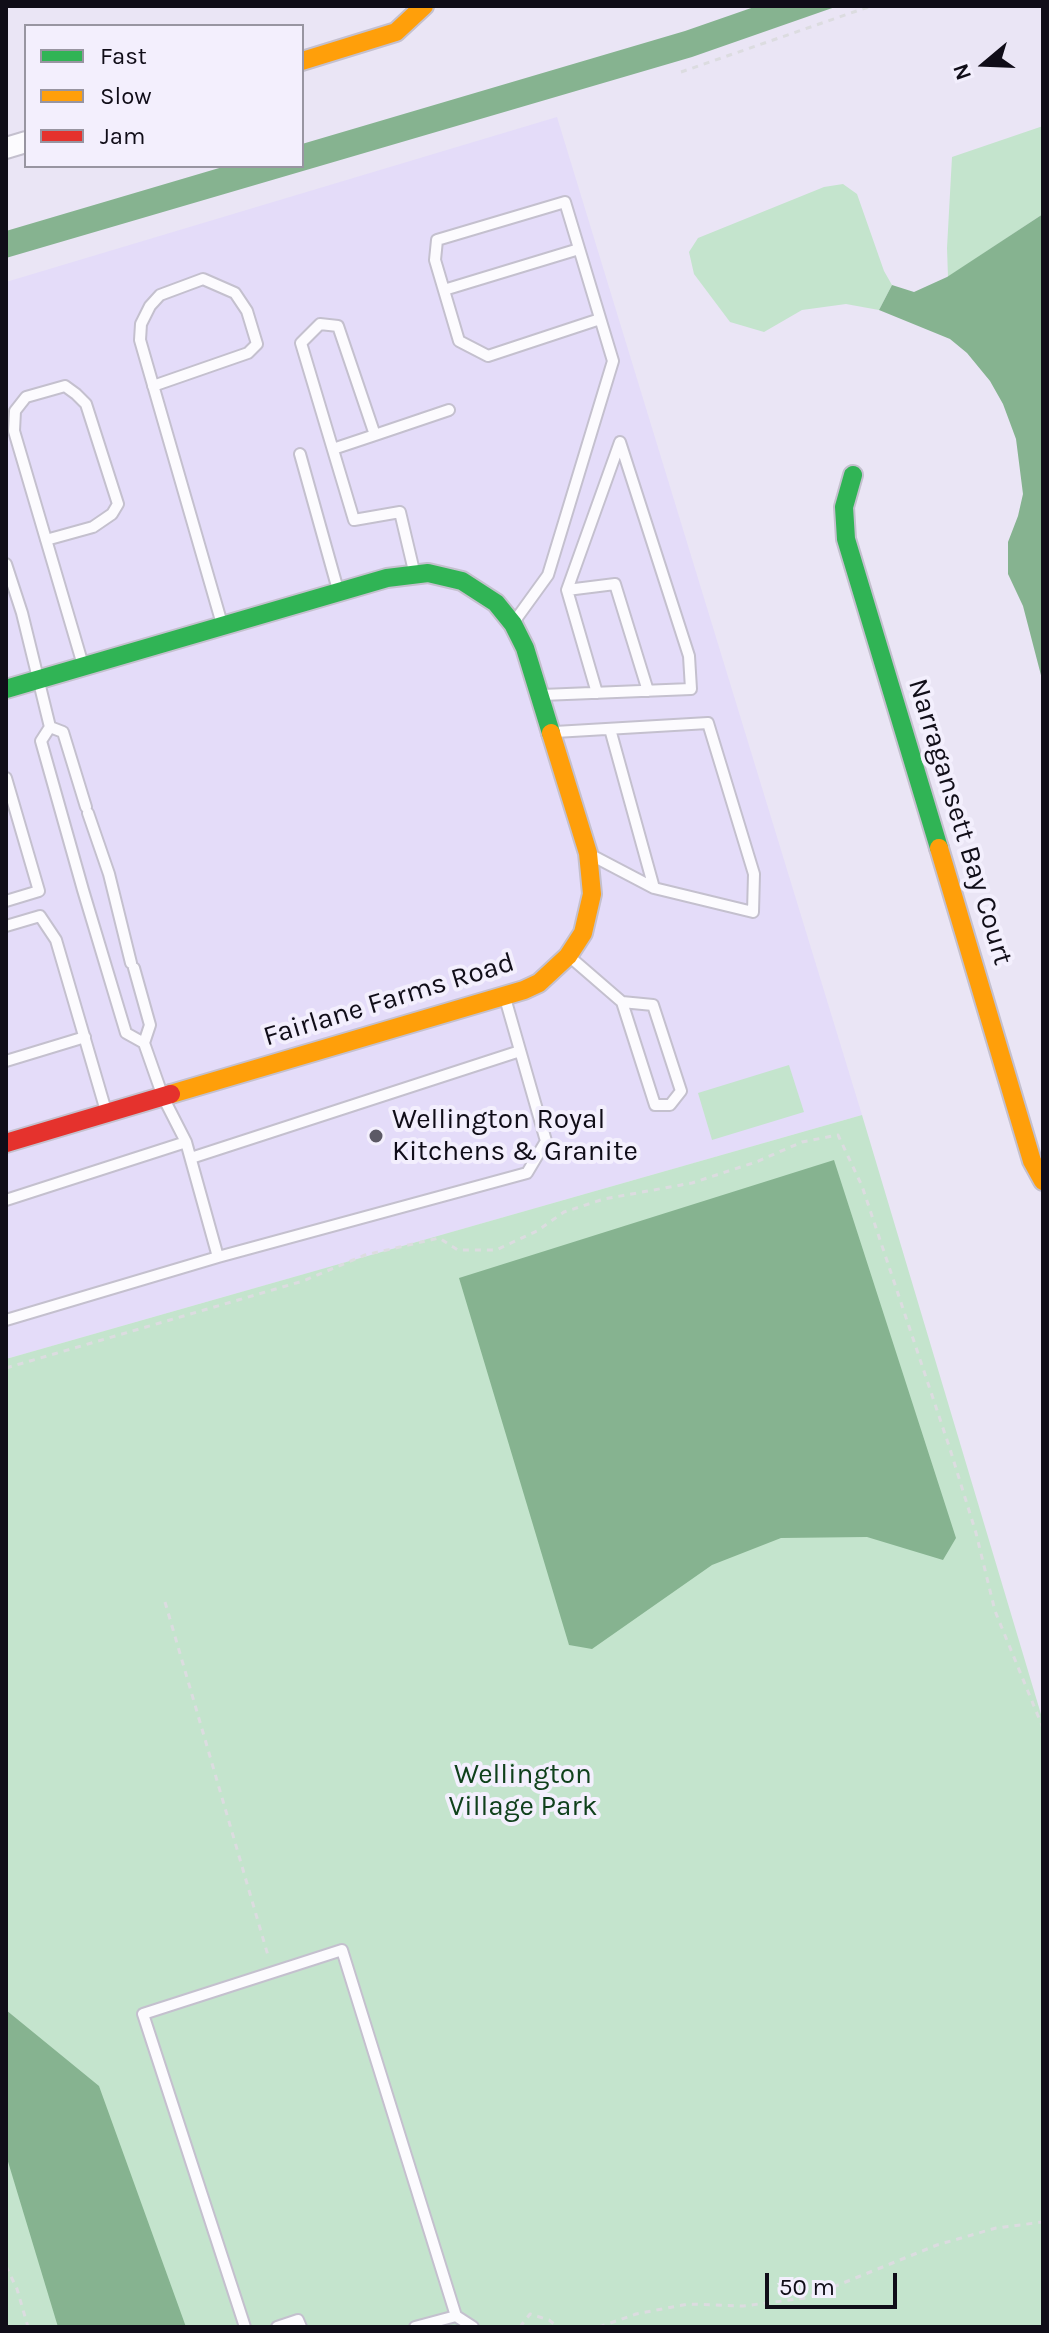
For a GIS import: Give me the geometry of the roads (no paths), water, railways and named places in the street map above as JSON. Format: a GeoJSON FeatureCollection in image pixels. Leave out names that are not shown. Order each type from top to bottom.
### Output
{"type":"FeatureCollection","features":[{"type":"Feature","properties":{"kind":"street"},"geometry":{"type":"LineString","coordinates":[[304,60],[396,32],[424,6]]}},
{"type":"Feature","properties":{"kind":"street","name":"Narragansett Bay Court"},"geometry":{"type":"LineString","coordinates":[[853,475],[844,507],[846,539],[1032,1161],[1043,1181]]}},
{"type":"Feature","properties":{"kind":"street","name":"Fairlane Farms Road"},"geometry":{"type":"LineString","coordinates":[[6,689],[387,578],[414,573],[441,575],[474,587],[496,603],[513,624],[525,648],[588,853],[592,880],[591,907],[583,933],[568,956],[539,983],[6,1143]]}},
{"type":"Feature","properties":{"kind":"lane"},"geometry":{"type":"LineString","coordinates":[[513,624],[548,575],[613,361],[565,202],[437,240],[435,260],[459,341],[488,356],[600,319]]}},
{"type":"Feature","properties":{"kind":"lane"},"geometry":{"type":"LineString","coordinates":[[444,290],[579,249]]}},
{"type":"Feature","properties":{"kind":"lane"},"geometry":{"type":"LineString","coordinates":[[153,386],[248,353],[257,344],[247,311],[235,293],[203,279],[160,295],[141,324],[140,340],[153,386],[222,626]]}},
{"type":"Feature","properties":{"kind":"lane"},"geometry":{"type":"LineString","coordinates":[[375,435],[338,326],[320,324],[301,343],[354,520],[400,512],[414,573]]}},
{"type":"Feature","properties":{"kind":"lane"},"geometry":{"type":"LineString","coordinates":[[46,540],[93,527],[112,514],[118,504],[86,404],[65,386],[26,397],[15,411],[14,431],[83,667]]}},
{"type":"Feature","properties":{"kind":"lane"},"geometry":{"type":"LineString","coordinates":[[333,449],[449,410]]}},
{"type":"Feature","properties":{"kind":"lane"},"geometry":{"type":"LineString","coordinates":[[540,695],[597,693],[648,691],[691,689],[689,656],[620,442],[567,590],[597,693]]}},
{"type":"Feature","properties":{"kind":"lane"},"geometry":{"type":"LineString","coordinates":[[300,454],[338,592]]}},
{"type":"Feature","properties":{"kind":"lane"},"geometry":{"type":"LineString","coordinates":[[6,564],[22,613],[50,727],[41,741],[87,905],[126,1033],[144,1043]]}},
{"type":"Feature","properties":{"kind":"lane"},"geometry":{"type":"LineString","coordinates":[[567,590],[615,584],[648,691]]}},
{"type":"Feature","properties":{"kind":"lane"},"geometry":{"type":"LineString","coordinates":[[551,732],[708,723],[754,874],[753,912],[654,888],[588,853]]}},
{"type":"Feature","properties":{"kind":"lane"},"geometry":{"type":"LineString","coordinates":[[50,727],[63,732],[109,874],[150,1025],[144,1043],[163,1097],[186,1142],[218,1257]]}},
{"type":"Feature","properties":{"kind":"lane"},"geometry":{"type":"LineString","coordinates":[[610,729],[654,888]]}},
{"type":"Feature","properties":{"kind":"lane"},"geometry":{"type":"LineString","coordinates":[[6,778],[39,891],[6,901]]}},
{"type":"Feature","properties":{"kind":"lane"},"geometry":{"type":"LineString","coordinates":[[6,926],[40,916],[56,940],[107,1113]]}},
{"type":"Feature","properties":{"kind":"lane"},"geometry":{"type":"LineString","coordinates":[[568,956],[622,1002],[655,1105],[670,1105],[681,1091],[653,1005],[622,1002]]}},
{"type":"Feature","properties":{"kind":"lane"},"geometry":{"type":"LineString","coordinates":[[6,1320],[218,1257],[527,1173],[546,1141],[504,996]]}},
{"type":"Feature","properties":{"kind":"lane"},"geometry":{"type":"LineString","coordinates":[[6,1061],[85,1037]]}},
{"type":"Feature","properties":{"kind":"lane"},"geometry":{"type":"LineString","coordinates":[[191,1158],[520,1051]]}},
{"type":"Feature","properties":{"kind":"lane"},"geometry":{"type":"LineString","coordinates":[[6,1200],[186,1142]]}},
{"type":"Feature","properties":{"kind":"lane"},"geometry":{"type":"LineString","coordinates":[[245,2327],[143,2014],[342,1950],[456,2316],[473,2327]]}},
{"type":"Feature","properties":{"kind":"lane"},"geometry":{"type":"LineString","coordinates":[[415,2327],[456,2316]]}},
{"type":"Feature","properties":{"kind":"lane"},"geometry":{"type":"LineString","coordinates":[[277,2327],[298,2320],[301,2327]]}},
{"type":"Feature","properties":{"kind":"place","name":"Wellington Royal Kitchens & Granite"},"geometry":{"type":"Point","coordinates":[376,1136]}},
{"type":"Feature","properties":{"kind":"park label","name":"Wellington Village Park"},"geometry":{"type":"Point","coordinates":[523,1791]}}]}
